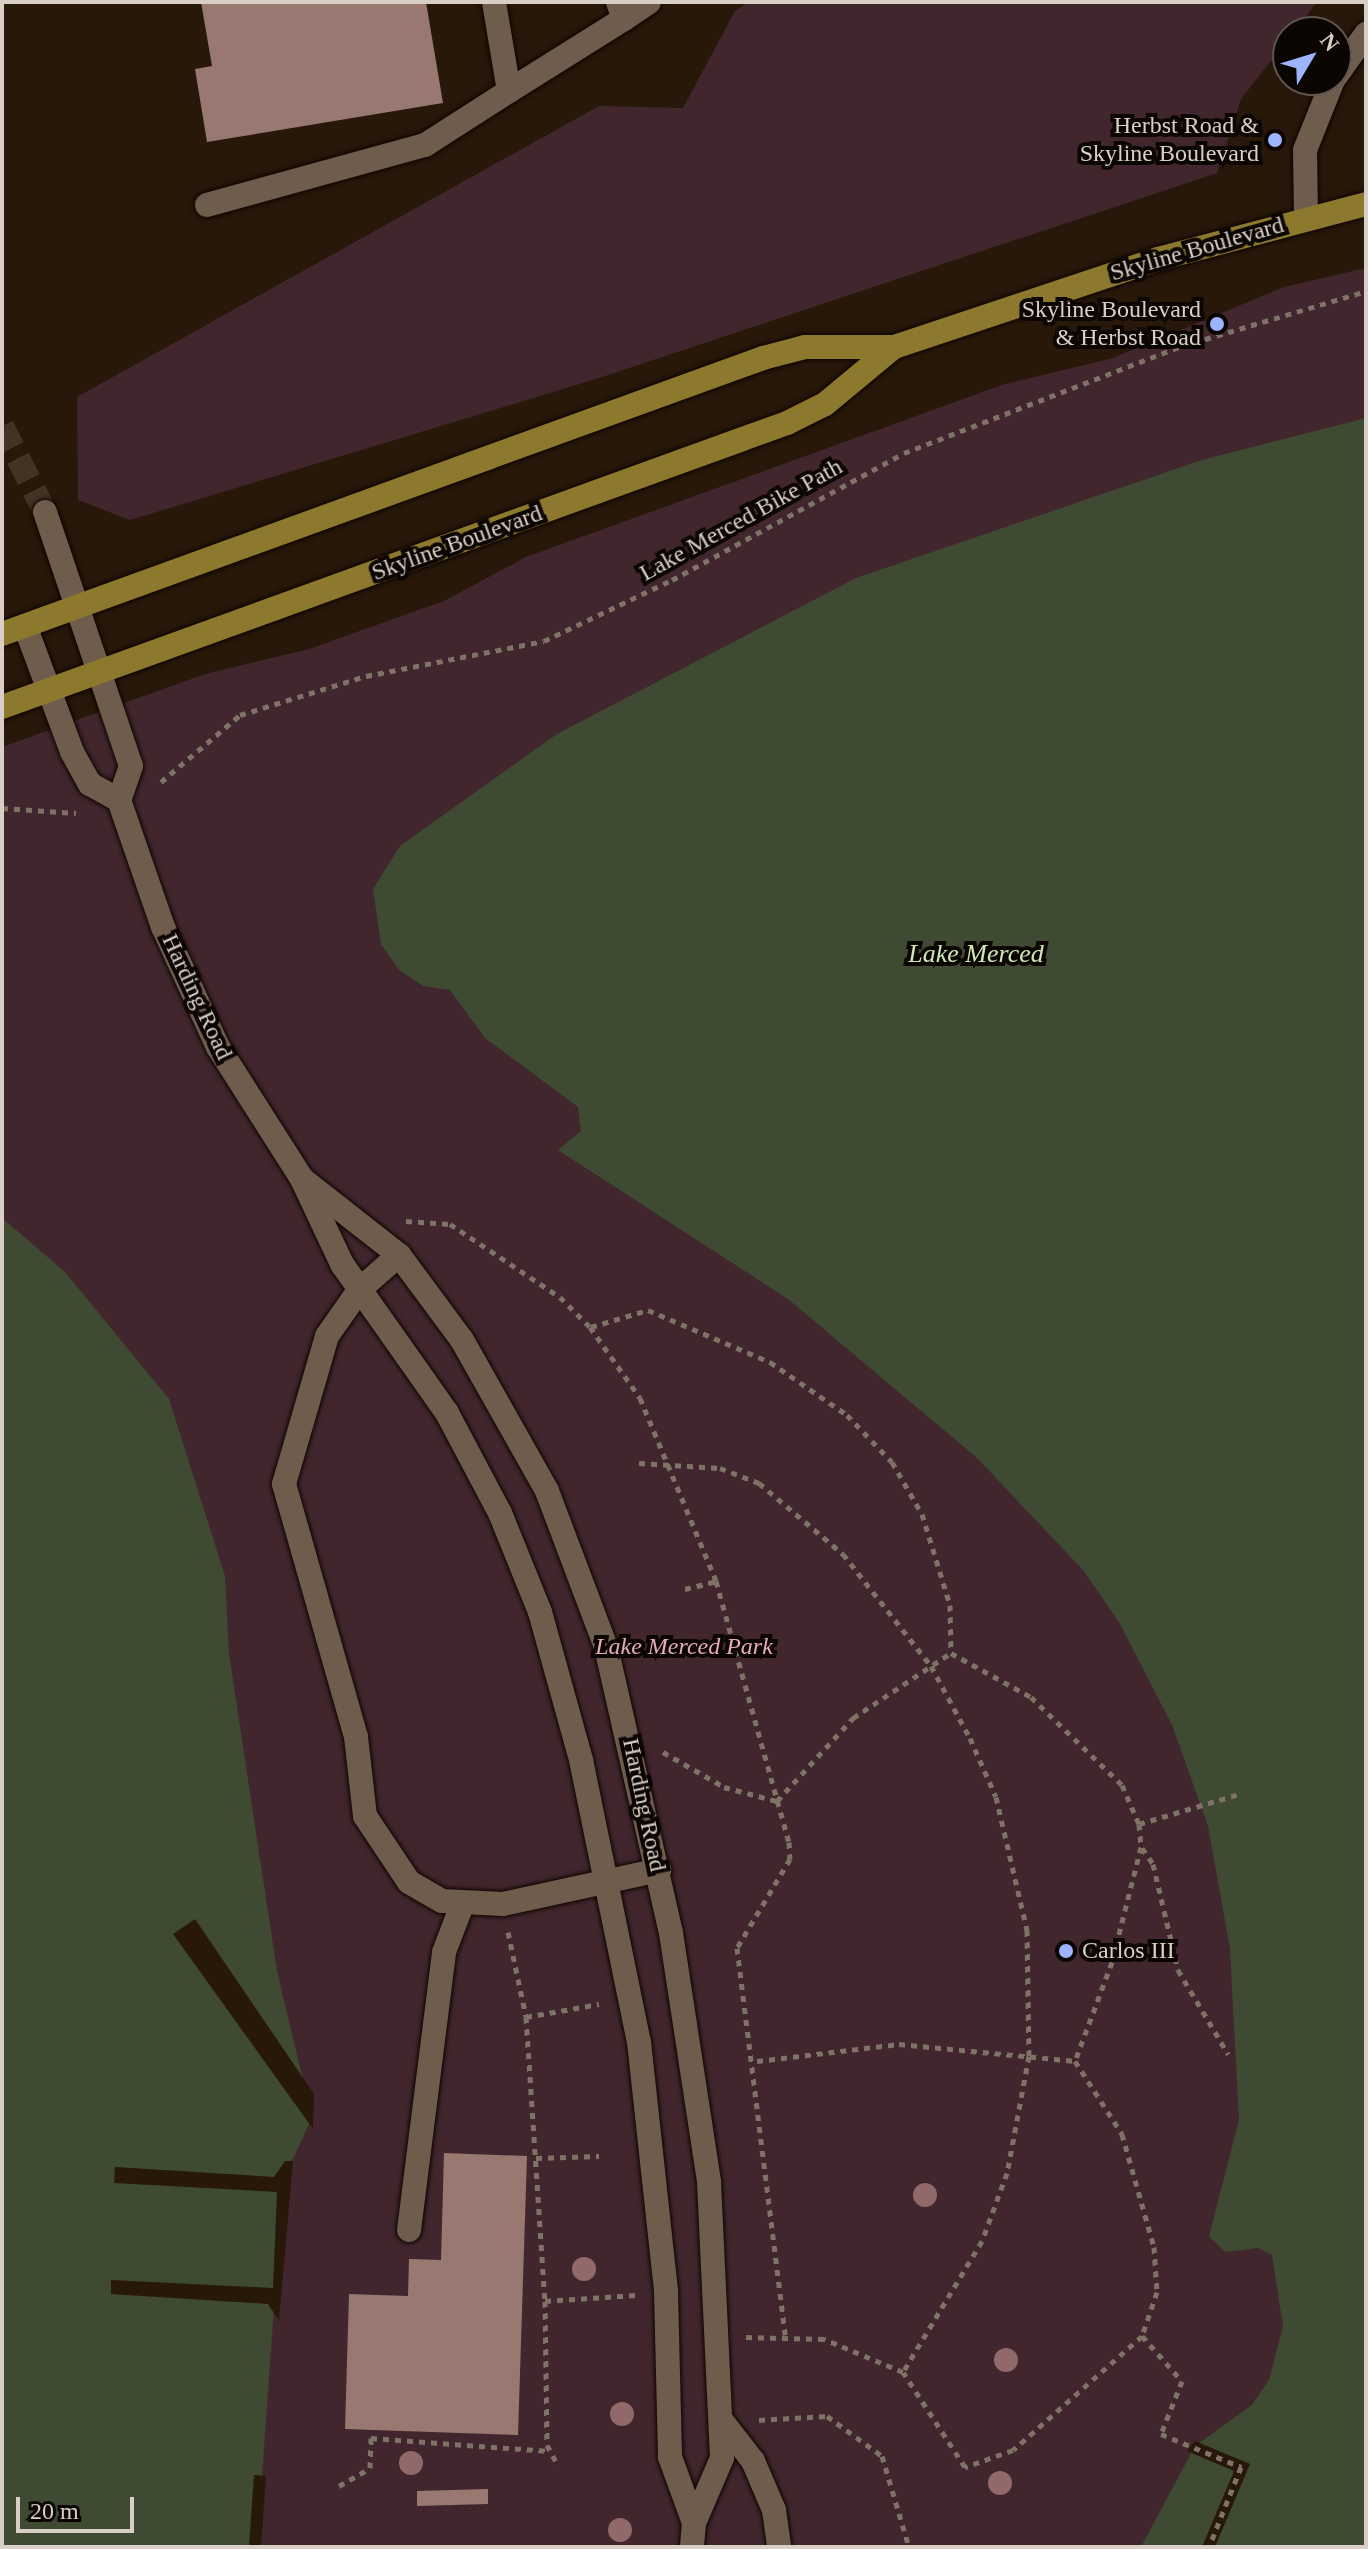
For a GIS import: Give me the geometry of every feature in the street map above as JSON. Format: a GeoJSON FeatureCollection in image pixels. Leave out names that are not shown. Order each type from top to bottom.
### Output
{"type":"FeatureCollection","features":[{"type":"Feature","properties":{"kind":"main road","name":"Skyline Boulevard"},"geometry":{"type":"LineString","coordinates":[[13,630],[763,358],[805,347],[894,347],[1086,281],[1306,218],[1366,204]]}},
{"type":"Feature","properties":{"kind":"main road","name":"Skyline Boulevard"},"geometry":{"type":"LineString","coordinates":[[2,707],[787,423],[825,404],[894,347]]}},
{"type":"Feature","properties":{"kind":"street"},"geometry":{"type":"LineString","coordinates":[[494,2],[509,91]]}},
{"type":"Feature","properties":{"kind":"street"},"geometry":{"type":"LineString","coordinates":[[207,205],[425,145],[509,91],[621,10],[649,2]]}},
{"type":"Feature","properties":{"kind":"street"},"geometry":{"type":"LineString","coordinates":[[1352,53],[1366,34]]}},
{"type":"Feature","properties":{"kind":"street"},"geometry":{"type":"LineString","coordinates":[[1306,218],[1305,150],[1327,96]]}},
{"type":"Feature","properties":{"kind":"street"},"geometry":{"type":"LineString","coordinates":[[13,630],[48,691],[90,784],[119,800],[131,766],[103,671],[45,512]]}},
{"type":"Feature","properties":{"kind":"street","name":"Harding Road"},"geometry":{"type":"LineString","coordinates":[[119,800],[189,990],[302,1179],[360,1289],[447,1413],[520,1562],[566,1698],[608,1880],[630,1999],[666,2292],[670,2457],[693,2535]]}},
{"type":"Feature","properties":{"kind":"street","name":"Harding Road"},"geometry":{"type":"LineString","coordinates":[[302,1179],[374,1230],[399,1255],[477,1363],[547,1491],[602,1634],[659,1870],[701,2108],[720,2338],[722,2421],[718,2481],[693,2535]]}},
{"type":"Feature","properties":{"kind":"street"},"geometry":{"type":"LineString","coordinates":[[399,1255],[360,1289],[327,1336],[284,1484],[356,1737],[365,1816],[409,1882],[462,1905],[503,1904],[659,1870]]}},
{"type":"Feature","properties":{"kind":"street"},"geometry":{"type":"LineString","coordinates":[[409,2230],[444,1952],[462,1905]]}},
{"type":"Feature","properties":{"kind":"street"},"geometry":{"type":"LineString","coordinates":[[722,2421],[753,2461],[774,2510],[779,2547]]}},
{"type":"Feature","properties":{"kind":"path","name":"Lake Merced Bike Path"},"geometry":{"type":"LineString","coordinates":[[148,790],[240,715],[366,676],[544,641],[928,443],[1182,346],[1366,291]]}},
{"type":"Feature","properties":{"kind":"path"},"geometry":{"type":"LineString","coordinates":[[2,808],[85,812]]}},
{"type":"Feature","properties":{"kind":"path"},"geometry":{"type":"LineString","coordinates":[[374,1230],[412,1219],[450,1224],[560,1297],[590,1327],[640,1398],[672,1465],[716,1581],[790,1859],[737,1948],[757,2061],[785,2335]]}},
{"type":"Feature","properties":{"kind":"path"},"geometry":{"type":"LineString","coordinates":[[590,1327],[648,1310],[770,1362],[847,1415],[892,1462],[938,1553],[951,1653]]}},
{"type":"Feature","properties":{"kind":"path"},"geometry":{"type":"LineString","coordinates":[[639,1463],[720,1468],[759,1483],[805,1516],[931,1666],[996,1797],[1015,1862],[1027,1930],[1029,2056],[1007,2173],[982,2241],[903,2372]]}},
{"type":"Feature","properties":{"kind":"path"},"geometry":{"type":"LineString","coordinates":[[685,1589],[716,1581]]}},
{"type":"Feature","properties":{"kind":"path"},"geometry":{"type":"LineString","coordinates":[[777,1801],[853,1718],[951,1653]]}},
{"type":"Feature","properties":{"kind":"path"},"geometry":{"type":"LineString","coordinates":[[951,1653],[997,1673],[1063,1725],[1122,1785],[1139,1824],[1141,1847],[1097,2012],[1075,2061]]}},
{"type":"Feature","properties":{"kind":"path"},"geometry":{"type":"LineString","coordinates":[[632,1748],[652,1747],[724,1787],[777,1801]]}},
{"type":"Feature","properties":{"kind":"path"},"geometry":{"type":"LineString","coordinates":[[1139,1824],[1239,1794]]}},
{"type":"Feature","properties":{"kind":"path"},"geometry":{"type":"LineString","coordinates":[[1141,1847],[1153,1864],[1178,1970],[1228,2054]]}},
{"type":"Feature","properties":{"kind":"path"},"geometry":{"type":"LineString","coordinates":[[503,1904],[526,2017],[545,2301],[550,2451],[558,2466]]}},
{"type":"Feature","properties":{"kind":"path"},"geometry":{"type":"LineString","coordinates":[[526,2017],[630,1999]]}},
{"type":"Feature","properties":{"kind":"path"},"geometry":{"type":"LineString","coordinates":[[757,2061],[899,2044],[1075,2061]]}},
{"type":"Feature","properties":{"kind":"path"},"geometry":{"type":"LineString","coordinates":[[720,2338],[785,2335],[851,2346],[903,2372],[965,2467],[1013,2450],[1142,2336],[1157,2292],[1143,2196],[1122,2134],[1075,2061]]}},
{"type":"Feature","properties":{"kind":"path"},"geometry":{"type":"LineString","coordinates":[[536,2158],[599,2156]]}},
{"type":"Feature","properties":{"kind":"path"},"geometry":{"type":"LineString","coordinates":[[545,2301],[666,2292]]}},
{"type":"Feature","properties":{"kind":"path"},"geometry":{"type":"LineString","coordinates":[[1142,2336],[1182,2381],[1161,2434],[1241,2467],[1209,2547]]}},
{"type":"Feature","properties":{"kind":"path"},"geometry":{"type":"LineString","coordinates":[[722,2421],[827,2416],[882,2456],[909,2547]]}},
{"type":"Feature","properties":{"kind":"path"},"geometry":{"type":"LineString","coordinates":[[339,2486],[370,2468],[371,2438],[550,2451]]}},
{"type":"Feature","properties":{"kind":"green space"},"geometry":{"type":"Polygon","coordinates":[[[749,2],[1317,2],[1306,16],[1272,16],[1272,59],[1241,99],[1217,173],[596,379],[130,520],[78,500],[77,397],[599,106],[683,108],[735,11],[749,2]]]}},
{"type":"Feature","properties":{"kind":"green space","name":"Lake Merced Park"},"geometry":{"type":"Polygon","coordinates":[[[1366,268],[1366,2547],[2,2547],[2,747],[205,674],[309,649],[444,601],[526,557],[1002,385],[1113,358],[1284,287],[1366,268]]]}},
{"type":"Feature","properties":{"kind":"water","name":"Lake Merced"},"geometry":{"type":"Polygon","coordinates":[[[1366,418],[1366,2547],[1141,2547],[1195,2446],[1252,2405],[1269,2380],[1283,2326],[1272,2255],[1258,2248],[1225,2252],[1209,2236],[1239,2120],[1230,1949],[1208,1826],[1172,1725],[1119,1622],[1083,1570],[977,1458],[788,1299],[558,1150],[581,1131],[578,1107],[485,1038],[450,990],[423,986],[399,970],[381,944],[373,889],[400,846],[557,734],[856,578],[1202,460],[1366,418]]]}},
{"type":"Feature","properties":{"kind":"water"},"geometry":{"type":"Polygon","coordinates":[[[2,1218],[65,1272],[169,1399],[225,1576],[229,1654],[277,1971],[312,2118],[283,2180],[257,2547],[2,2547],[2,1218]]]}},
{"type":"Feature","properties":{"kind":"pier"},"geometry":{"type":"Polygon","coordinates":[[[195,1919],[314,2094],[313,2129],[173,1934],[195,1919]]]}},
{"type":"Feature","properties":{"kind":"pier"},"geometry":{"type":"Polygon","coordinates":[[[285,2161],[293,2161],[279,2321],[268,2304],[111,2294],[111,2280],[273,2288],[277,2192],[114,2183],[115,2167],[274,2177],[285,2161]]]}},
{"type":"Feature","properties":{"kind":"pier"},"geometry":{"type":"Polygon","coordinates":[[[1195,2441],[1250,2464],[1215,2547],[1202,2547],[1234,2471],[1187,2451],[1195,2441]]]}},
{"type":"Feature","properties":{"kind":"pier"},"geometry":{"type":"Polygon","coordinates":[[[254,2475],[266,2476],[261,2547],[249,2547],[254,2475]]]}},
{"type":"Feature","properties":{"kind":"building"},"geometry":{"type":"Polygon","coordinates":[[[201,2],[426,2],[443,103],[207,142],[195,69],[212,66],[201,2]]]}},
{"type":"Feature","properties":{"kind":"building"},"geometry":{"type":"Polygon","coordinates":[[[444,2153],[527,2156],[518,2435],[345,2429],[349,2294],[408,2296],[409,2259],[441,2260],[444,2153]]]}},
{"type":"Feature","properties":{"kind":"building"},"geometry":{"type":"Polygon","coordinates":[[[488,2489],[488,2504],[417,2506],[417,2491],[488,2489]]]}},
{"type":"Feature","properties":{"kind":"tunnel"},"geometry":{"type":"LineString","coordinates":[[2,426],[45,512]]}},
{"type":"Feature","properties":{"kind":"place","name":"Herbst Road & Skyline Boulevard"},"geometry":{"type":"Point","coordinates":[1275,140]}},
{"type":"Feature","properties":{"kind":"place","name":"Skyline Boulevard & Herbst Road"},"geometry":{"type":"Point","coordinates":[1217,324]}},
{"type":"Feature","properties":{"kind":"place","name":"Carlos III"},"geometry":{"type":"Point","coordinates":[1066,1951]}}]}
